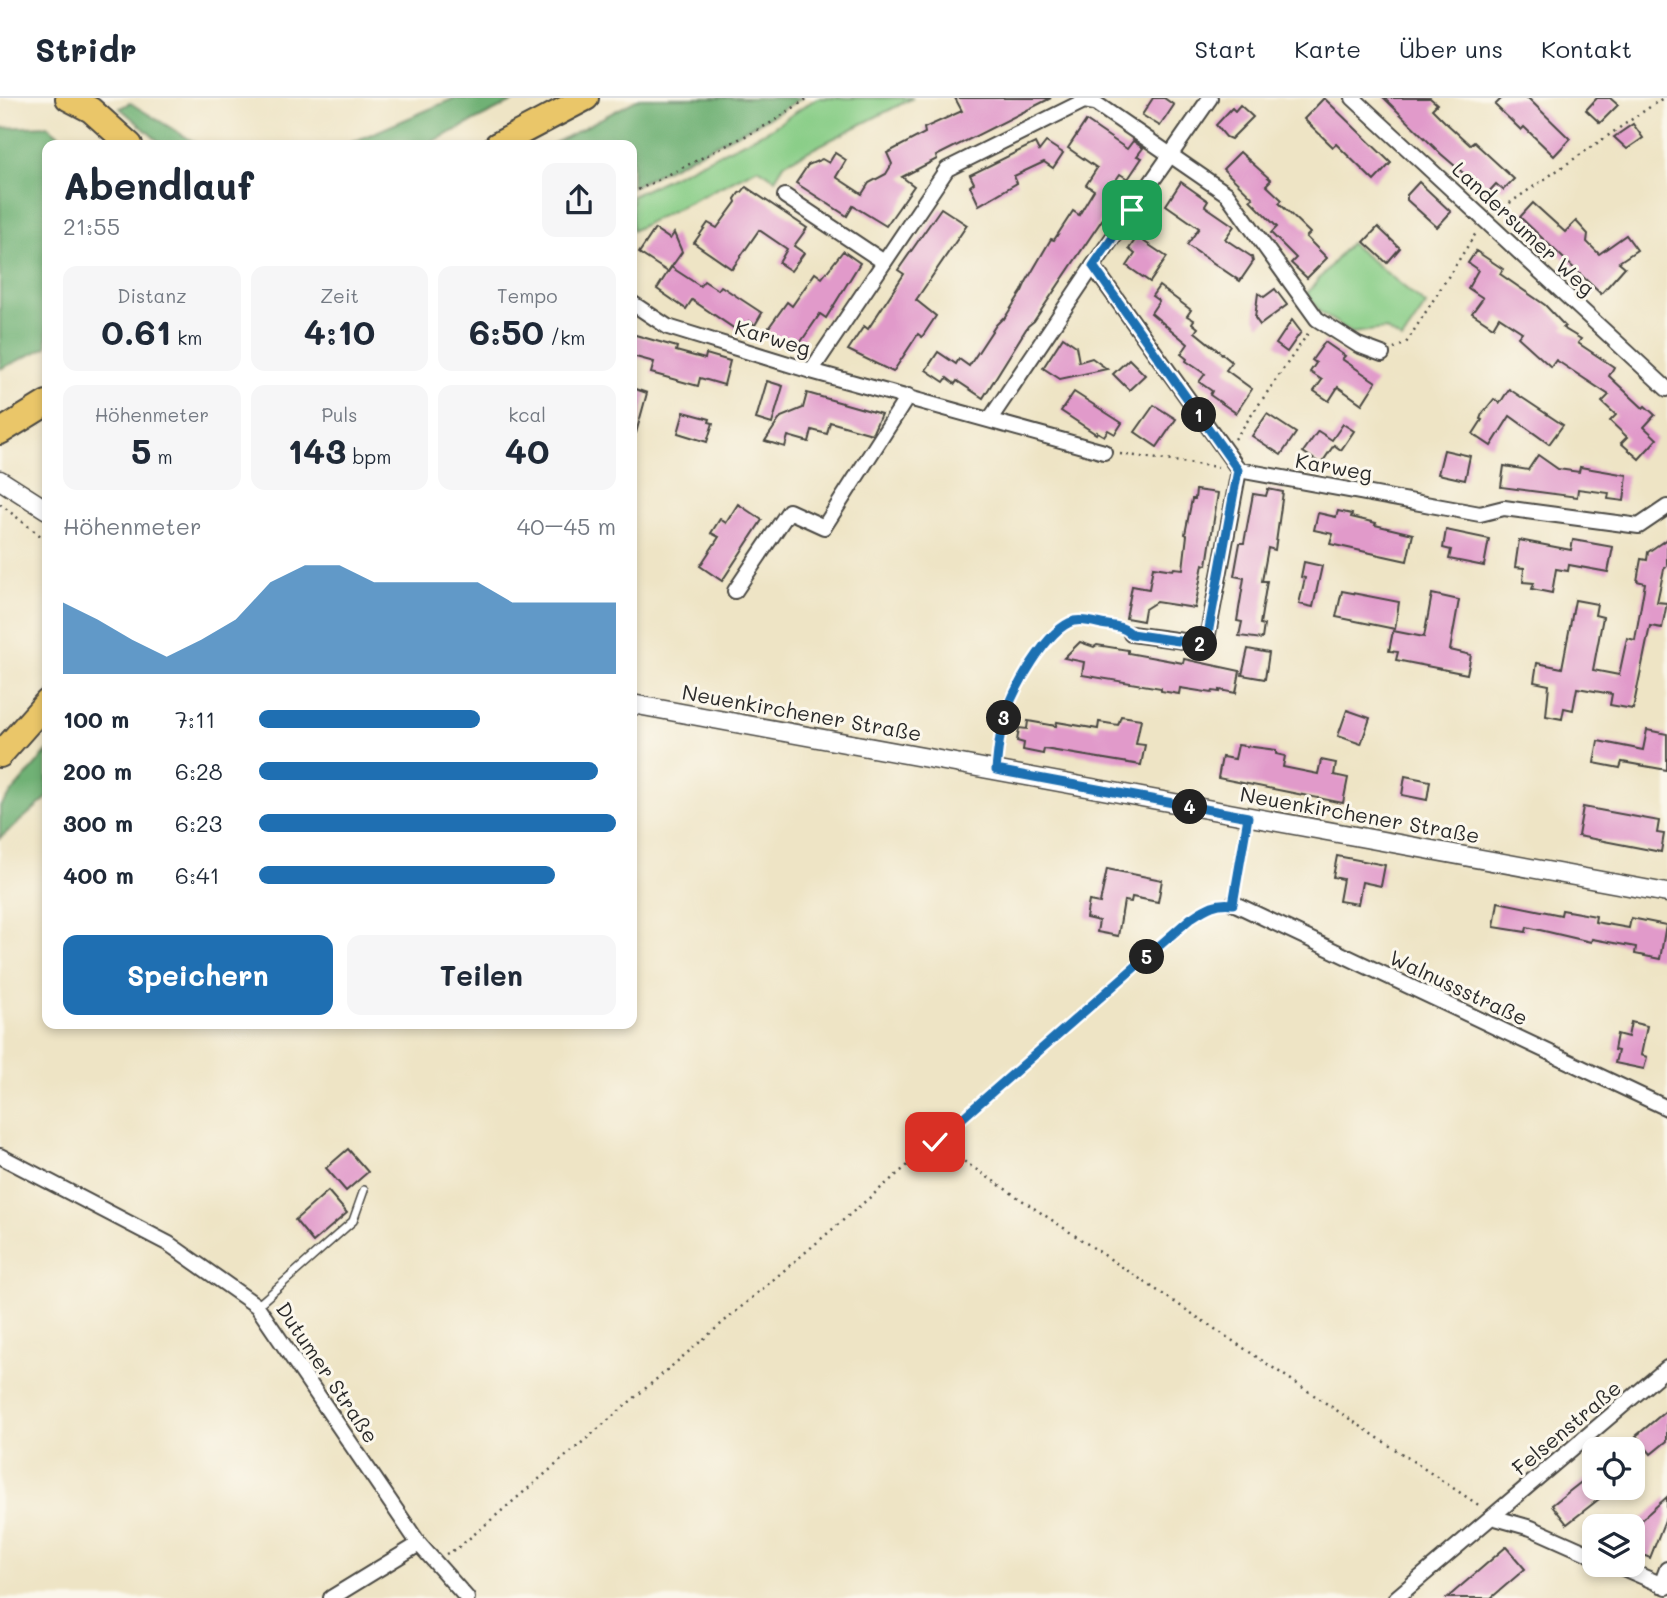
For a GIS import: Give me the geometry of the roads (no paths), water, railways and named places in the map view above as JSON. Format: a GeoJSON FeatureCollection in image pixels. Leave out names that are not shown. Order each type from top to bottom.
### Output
{"type":"FeatureCollection","features":[{"type":"Feature","properties":{"kind":"highway"},"geometry":{"type":"LineString","coordinates":[[68,98],[91,110],[124,140]]}},
{"type":"Feature","properties":{"kind":"highway"},"geometry":{"type":"LineString","coordinates":[[506,140],[586,98]]}},
{"type":"Feature","properties":{"kind":"highway"},"geometry":{"type":"LineString","coordinates":[[91,110],[110,140]]}},
{"type":"Feature","properties":{"kind":"highway"},"geometry":{"type":"LineString","coordinates":[[0,432],[42,406]]}},
{"type":"Feature","properties":{"kind":"highway"},"geometry":{"type":"LineString","coordinates":[[0,755],[42,708]]}},
{"type":"Feature","properties":{"kind":"street"},"geometry":{"type":"LineString","coordinates":[[990,419],[1210,98]]}},
{"type":"Feature","properties":{"kind":"street","name":"Landersumer Weg"},"geometry":{"type":"LineString","coordinates":[[1353,98],[1667,390]]}},
{"type":"Feature","properties":{"kind":"street"},"geometry":{"type":"LineString","coordinates":[[811,372],[947,169],[1084,100],[1097,100],[1227,194],[1317,319],[1358,345],[1382,354]]}},
{"type":"Feature","properties":{"kind":"street"},"geometry":{"type":"LineString","coordinates":[[785,196],[884,262]]}},
{"type":"Feature","properties":{"kind":"street"},"geometry":{"type":"LineString","coordinates":[[1093,266],[1238,470],[1206,645],[1131,634]]}},
{"type":"Feature","properties":{"kind":"street","name":"Karweg"},"geometry":{"type":"LineString","coordinates":[[637,306],[668,327],[811,372],[908,396],[1104,452]]}},
{"type":"Feature","properties":{"kind":"street"},"geometry":{"type":"LineString","coordinates":[[735,591],[789,510],[824,527],[908,396]]}},
{"type":"Feature","properties":{"kind":"street","name":"Karweg"},"geometry":{"type":"LineString","coordinates":[[1238,470],[1480,513],[1504,508],[1639,526],[1667,507]]}},
{"type":"Feature","properties":{"kind":"street"},"geometry":{"type":"LineString","coordinates":[[0,480],[42,507]]}},
{"type":"Feature","properties":{"kind":"street","name":"Neuenkirchener Straße"},"geometry":{"type":"LineString","coordinates":[[637,705],[1667,893]]}},
{"type":"Feature","properties":{"kind":"street","name":"Walnussstraße"},"geometry":{"type":"LineString","coordinates":[[1233,904],[1667,1108]]}},
{"type":"Feature","properties":{"kind":"street","name":"Dutumer Straße"},"geometry":{"type":"LineString","coordinates":[[0,1156],[169,1244],[257,1306],[419,1544],[467,1598]]}},
{"type":"Feature","properties":{"kind":"street","name":"Felsenstraße"},"geometry":{"type":"LineString","coordinates":[[1396,1598],[1667,1368]]}},
{"type":"Feature","properties":{"kind":"street"},"geometry":{"type":"LineString","coordinates":[[1492,1517],[1531,1528],[1582,1551]]}},
{"type":"Feature","properties":{"kind":"street"},"geometry":{"type":"LineString","coordinates":[[334,1597],[419,1544]]}},
{"type":"Feature","properties":{"kind":"street"},"geometry":{"type":"LineString","coordinates":[[1644,1577],[1664,1586],[1667,1569]]}},
{"type":"Feature","properties":{"kind":"lane"},"geometry":{"type":"LineString","coordinates":[[257,1306],[353,1221],[364,1190]]}}]}
